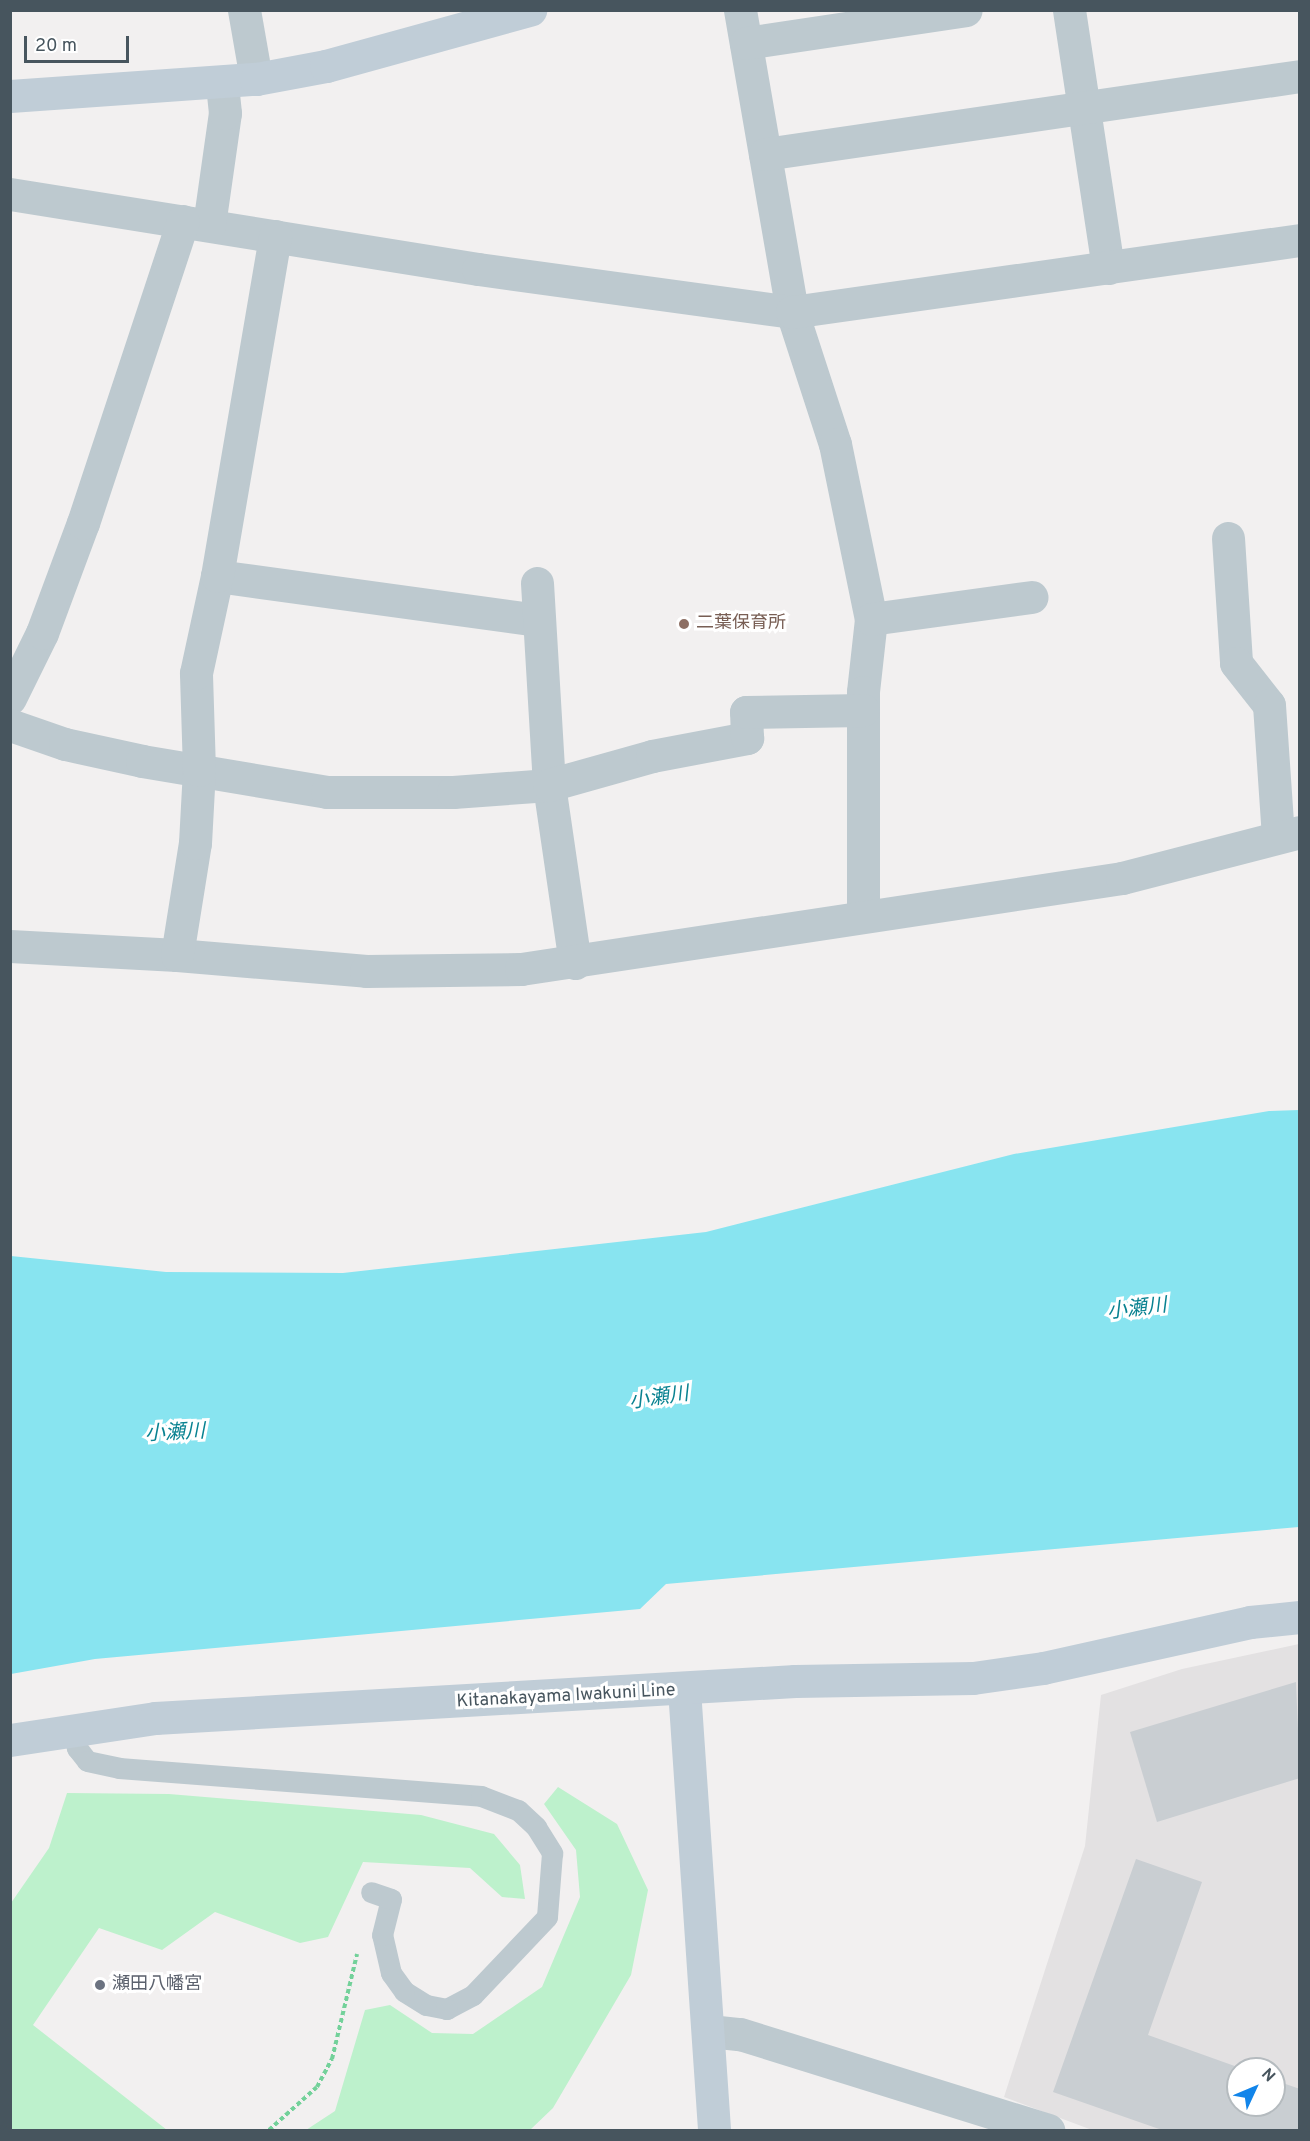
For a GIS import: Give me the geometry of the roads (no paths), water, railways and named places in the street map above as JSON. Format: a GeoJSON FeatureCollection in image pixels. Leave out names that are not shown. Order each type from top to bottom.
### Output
{"type":"FeatureCollection","features":[{"type":"Feature","properties":{"kind":"street"},"geometry":{"type":"LineString","coordinates":[[244,10],[256,79]]}},
{"type":"Feature","properties":{"kind":"street"},"geometry":{"type":"LineString","coordinates":[[10,96],[222,84],[256,79],[326,66],[530,10]]}},
{"type":"Feature","properties":{"kind":"street"},"geometry":{"type":"LineString","coordinates":[[740,10],[792,312],[835,444],[871,619],[863,710],[863,915]]}},
{"type":"Feature","properties":{"kind":"street"},"geometry":{"type":"LineString","coordinates":[[746,43],[966,10]]}},
{"type":"Feature","properties":{"kind":"street"},"geometry":{"type":"LineString","coordinates":[[1069,10],[1108,268]]}},
{"type":"Feature","properties":{"kind":"street"},"geometry":{"type":"LineString","coordinates":[[765,154],[1299,76]]}},
{"type":"Feature","properties":{"kind":"street"},"geometry":{"type":"LineString","coordinates":[[10,698],[42,633],[196,223],[225,113],[222,84]]}},
{"type":"Feature","properties":{"kind":"street"},"geometry":{"type":"LineString","coordinates":[[10,194],[275,236],[792,312],[1299,240]]}},
{"type":"Feature","properties":{"kind":"street"},"geometry":{"type":"LineString","coordinates":[[177,955],[195,843],[199,770],[196,673],[218,576],[275,236]]}},
{"type":"Feature","properties":{"kind":"street"},"geometry":{"type":"LineString","coordinates":[[10,946],[177,955],[366,972],[521,969],[575,963],[863,915],[1122,878],[1289,834],[1269,705],[1236,663],[1228,538]]}},
{"type":"Feature","properties":{"kind":"street"},"geometry":{"type":"LineString","coordinates":[[218,576],[539,620]]}},
{"type":"Feature","properties":{"kind":"street"},"geometry":{"type":"LineString","coordinates":[[537,583],[549,785],[575,963]]}},
{"type":"Feature","properties":{"kind":"street"},"geometry":{"type":"LineString","coordinates":[[871,619],[1031,597]]}},
{"type":"Feature","properties":{"kind":"street"},"geometry":{"type":"LineString","coordinates":[[10,725],[65,744],[327,792],[453,792],[549,785],[652,756],[747,738],[746,712],[863,710]]}},
{"type":"Feature","properties":{"kind":"street"},"geometry":{"type":"LineString","coordinates":[[684,1689],[795,1681],[974,1678],[1043,1668],[1250,1622],[1299,1617]]}},
{"type":"Feature","properties":{"kind":"street","name":"Kitanakayama Iwakuni Line"},"geometry":{"type":"LineString","coordinates":[[10,1740],[72,1728],[154,1718],[684,1689],[714,2130]]}},
{"type":"Feature","properties":{"kind":"street"},"geometry":{"type":"LineString","coordinates":[[709,2031],[740,2034],[988,2120],[1048,2130]]}},
{"type":"Feature","properties":{"kind":"lane"},"geometry":{"type":"LineString","coordinates":[[72,1728],[77,1748],[87,1761],[119,1768],[481,1796],[518,1810],[536,1827],[552,1853],[547,1917],[473,1995],[447,2008],[418,2000],[404,1991],[391,1973],[382,1935],[391,1899],[371,1892]]}},
{"type":"Feature","properties":{"kind":"water","name":"小瀬川"},"geometry":{"type":"Polygon","coordinates":[[[1299,1110],[1299,1527],[666,1584],[640,1609],[95,1659],[11,1674],[11,1256],[166,1272],[343,1273],[706,1232],[1014,1154],[1269,1111],[1299,1110]]]}},
{"type":"Feature","properties":{"kind":"place","name":"二葉保育所"},"geometry":{"type":"Point","coordinates":[684,624]}},
{"type":"Feature","properties":{"kind":"place","name":"瀬田八幡宮"},"geometry":{"type":"Point","coordinates":[100,1985]}}]}
